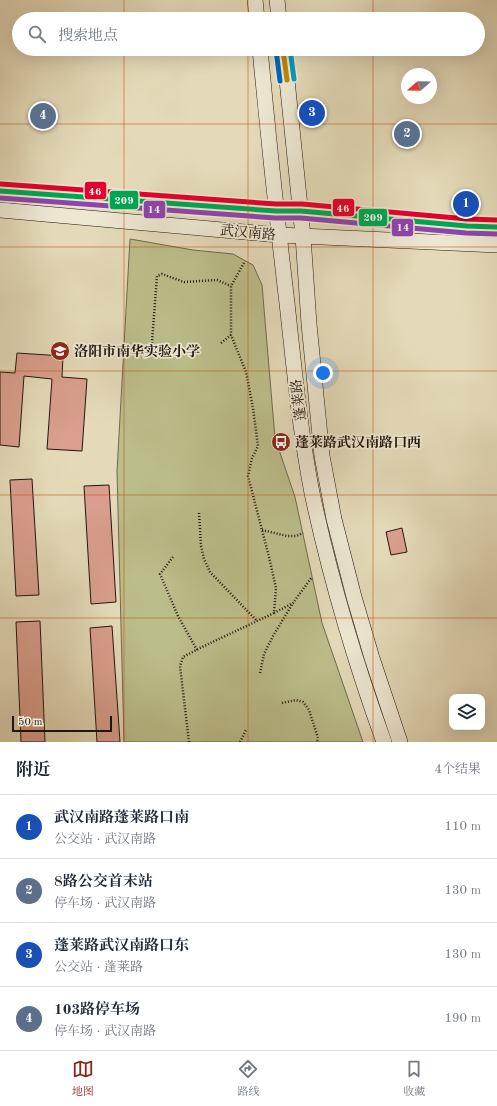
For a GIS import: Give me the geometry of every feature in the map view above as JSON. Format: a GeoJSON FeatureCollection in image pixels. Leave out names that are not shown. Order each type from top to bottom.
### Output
{"type":"FeatureCollection","features":[{"type":"Feature","properties":{"kind":"main road"},"geometry":{"type":"LineString","coordinates":[[255,0],[256,12]]}},
{"type":"Feature","properties":{"kind":"main road"},"geometry":{"type":"LineString","coordinates":[[277,0],[278,12]]}},
{"type":"Feature","properties":{"kind":"main road","name":"蓬莱路"},"geometry":{"type":"LineString","coordinates":[[261,56],[300,423],[312,491],[324,544],[357,662],[384,742]]}},
{"type":"Feature","properties":{"kind":"main road","name":"蓬莱路"},"geometry":{"type":"LineString","coordinates":[[284,56],[303,236],[322,456],[334,519],[354,597],[400,742]]}},
{"type":"Feature","properties":{"kind":"main road","name":"武汉南路"},"geometry":{"type":"LineString","coordinates":[[0,191],[300,211],[467,226],[497,227]]}},
{"type":"Feature","properties":{"kind":"main road","name":"武汉南路"},"geometry":{"type":"LineString","coordinates":[[0,210],[303,236],[497,245]]}},
{"type":"Feature","properties":{"kind":"path"},"geometry":{"type":"LineString","coordinates":[[245,261],[231,286],[231,335],[246,372],[253,408],[258,446],[252,458],[248,476],[276,588],[274,613]]}},
{"type":"Feature","properties":{"kind":"path"},"geometry":{"type":"LineString","coordinates":[[151,355],[157,276],[162,274],[184,282],[217,280],[231,286]]}},
{"type":"Feature","properties":{"kind":"path"},"geometry":{"type":"LineString","coordinates":[[221,343],[231,335]]}},
{"type":"Feature","properties":{"kind":"path"},"geometry":{"type":"LineString","coordinates":[[199,513],[202,552],[210,572],[257,621]]}},
{"type":"Feature","properties":{"kind":"path"},"geometry":{"type":"LineString","coordinates":[[262,530],[291,536],[296,536],[303,533]]}},
{"type":"Feature","properties":{"kind":"path"},"geometry":{"type":"LineString","coordinates":[[173,558],[160,574],[178,616],[197,650]]}},
{"type":"Feature","properties":{"kind":"path"},"geometry":{"type":"LineString","coordinates":[[260,673],[264,654],[273,636],[312,577]]}},
{"type":"Feature","properties":{"kind":"path"},"geometry":{"type":"LineString","coordinates":[[189,742],[180,666],[183,657],[294,603]]}},
{"type":"Feature","properties":{"kind":"path"},"geometry":{"type":"LineString","coordinates":[[282,703],[296,700],[303,702],[309,710],[318,738],[317,742]]}},
{"type":"Feature","properties":{"kind":"path"},"geometry":{"type":"LineString","coordinates":[[240,742],[246,730]]}},
{"type":"Feature","properties":{"kind":"green space"},"geometry":{"type":"Polygon","coordinates":[[[130,239],[193,250],[233,254],[253,265],[262,285],[275,438],[295,497],[322,623],[363,742],[124,742],[117,471],[130,239]]]}},
{"type":"Feature","properties":{"kind":"building"},"geometry":{"type":"Polygon","coordinates":[[[17,353],[63,356],[62,377],[87,379],[82,451],[47,449],[52,379],[24,376],[19,447],[0,445],[0,372],[15,373],[17,353]]]}},
{"type":"Feature","properties":{"kind":"building"},"geometry":{"type":"Polygon","coordinates":[[[32,479],[39,595],[16,596],[10,480],[32,479]]]}},
{"type":"Feature","properties":{"kind":"building"},"geometry":{"type":"Polygon","coordinates":[[[109,485],[116,602],[91,604],[84,486],[109,485]]]}},
{"type":"Feature","properties":{"kind":"building"},"geometry":{"type":"Polygon","coordinates":[[[402,528],[407,552],[391,555],[386,532],[402,528]]]}},
{"type":"Feature","properties":{"kind":"building"},"geometry":{"type":"Polygon","coordinates":[[[40,621],[45,742],[21,742],[16,622],[40,621]]]}},
{"type":"Feature","properties":{"kind":"building"},"geometry":{"type":"Polygon","coordinates":[[[112,626],[120,742],[97,742],[90,628],[112,626]]]}},
{"type":"Feature","properties":{"kind":"transit line"},"geometry":{"type":"LineString","coordinates":[[277,56],[280,81]]}},
{"type":"Feature","properties":{"kind":"transit line"},"geometry":{"type":"LineString","coordinates":[[284,56],[287,80]]}},
{"type":"Feature","properties":{"kind":"transit line"},"geometry":{"type":"LineString","coordinates":[[291,56],[294,79]]}},
{"type":"Feature","properties":{"kind":"transit line","name":"46"},"geometry":{"type":"LineString","coordinates":[[1,184],[276,204],[302,204],[467,219],[497,220]]}},
{"type":"Feature","properties":{"kind":"transit line","name":"209"},"geometry":{"type":"LineString","coordinates":[[0,191],[276,211],[301,211],[467,226],[497,227]]}},
{"type":"Feature","properties":{"kind":"transit line","name":"14"},"geometry":{"type":"LineString","coordinates":[[0,198],[275,218],[301,218],[466,233],[497,234]]}},
{"type":"Feature","properties":{"kind":"place","name":"蓬莱路武汉南路口东"},"geometry":{"type":"Point","coordinates":[312,113]}},
{"type":"Feature","properties":{"kind":"place","name":"103路停车场"},"geometry":{"type":"Point","coordinates":[43,116]}},
{"type":"Feature","properties":{"kind":"place","name":"8路公交首末站"},"geometry":{"type":"Point","coordinates":[407,134]}},
{"type":"Feature","properties":{"kind":"place","name":"武汉南路蓬莱路口南"},"geometry":{"type":"Point","coordinates":[466,204]}},
{"type":"Feature","properties":{"kind":"place","name":"洛阳市南华实验小学"},"geometry":{"type":"Point","coordinates":[60,351]}},
{"type":"Feature","properties":{"kind":"place","name":"蓬莱路武汉南路口西"},"geometry":{"type":"Point","coordinates":[281,442]}}]}
